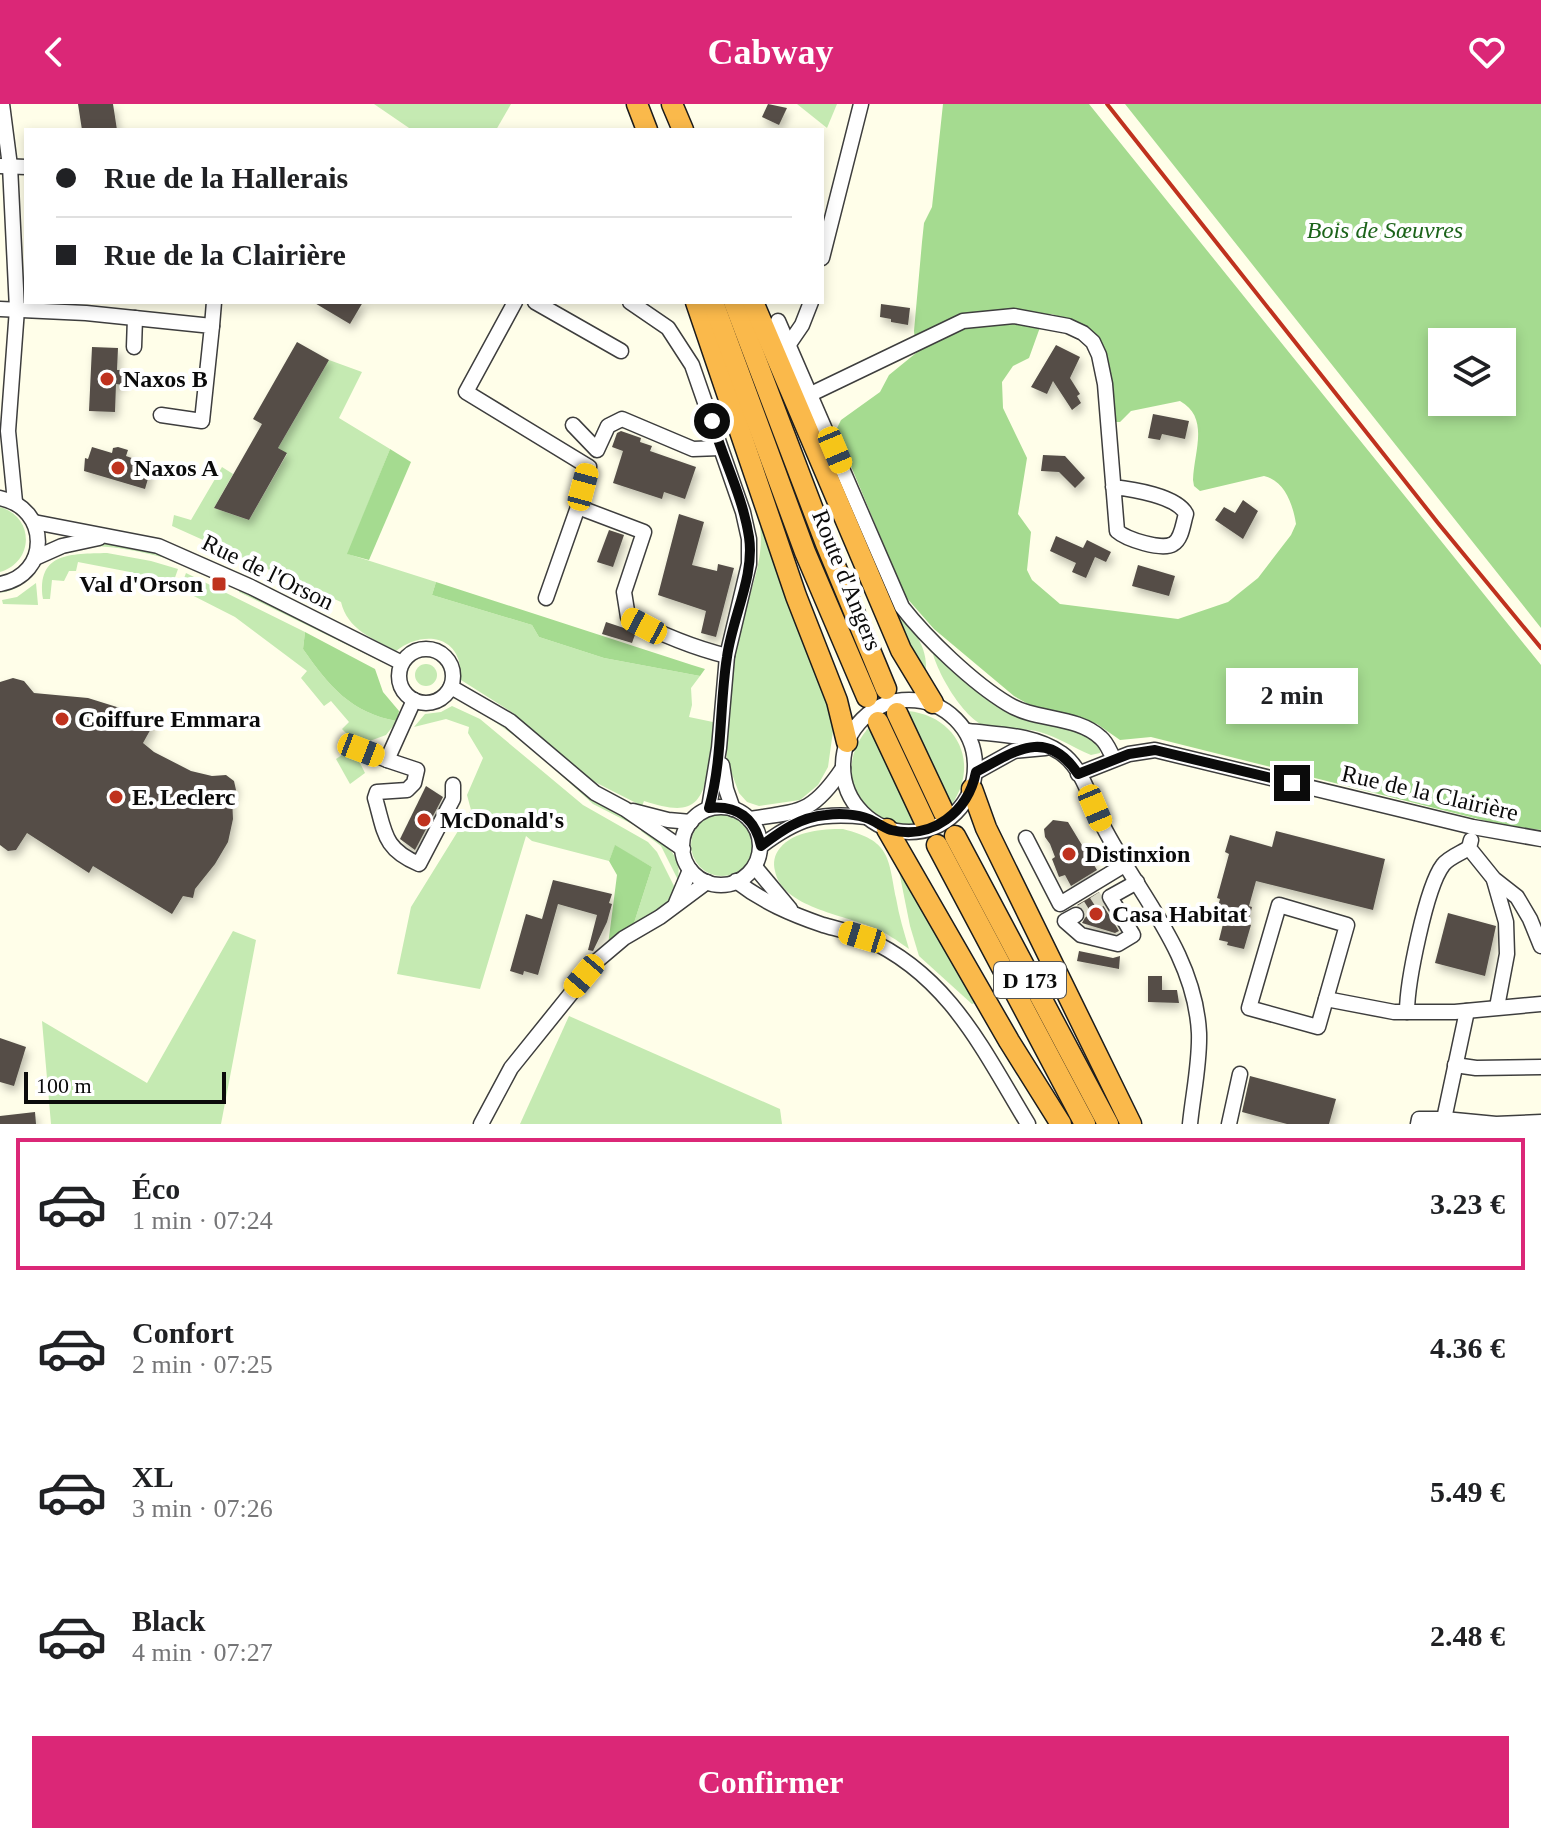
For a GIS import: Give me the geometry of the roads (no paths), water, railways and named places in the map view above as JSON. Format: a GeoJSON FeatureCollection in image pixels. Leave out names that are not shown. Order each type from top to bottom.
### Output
{"type":"FeatureCollection","features":[{"type":"Feature","properties":{"kind":"highway"},"geometry":{"type":"LineString","coordinates":[[637,104],[646,128]]}},
{"type":"Feature","properties":{"kind":"highway"},"geometry":{"type":"LineString","coordinates":[[660,104],[669,128]]}},
{"type":"Feature","properties":{"kind":"highway"},"geometry":{"type":"LineString","coordinates":[[672,104],[682,128]]}},
{"type":"Feature","properties":{"kind":"highway"},"geometry":{"type":"LineString","coordinates":[[697,304],[796,596],[837,701],[847,742]]}},
{"type":"Feature","properties":{"kind":"highway","name":"Route d'Angers"},"geometry":{"type":"LineString","coordinates":[[714,304],[805,552],[877,693],[826,544],[735,304]]}},
{"type":"Feature","properties":{"kind":"highway"},"geometry":{"type":"LineString","coordinates":[[754,304],[901,650],[933,703]]}},
{"type":"Feature","properties":{"kind":"highway"},"geometry":{"type":"LineString","coordinates":[[878,722],[934,817],[897,713]]}},
{"type":"Feature","properties":{"kind":"highway"},"geometry":{"type":"LineString","coordinates":[[974,781],[986,828],[1131,1124]]}},
{"type":"Feature","properties":{"kind":"highway"},"geometry":{"type":"LineString","coordinates":[[887,829],[1009,1041],[1061,1124]]}},
{"type":"Feature","properties":{"kind":"highway","name":"D 173"},"geometry":{"type":"LineString","coordinates":[[1085,1124],[946,840],[1108,1124]]}},
{"type":"Feature","properties":{"kind":"street"},"geometry":{"type":"LineString","coordinates":[[2,104],[17,309],[8,431],[7,500],[34,522],[38,546],[35,558]]}},
{"type":"Feature","properties":{"kind":"street"},"geometry":{"type":"LineString","coordinates":[[824,250],[861,104]]}},
{"type":"Feature","properties":{"kind":"street"},"geometry":{"type":"LineString","coordinates":[[161,415],[202,421],[214,304]]}},
{"type":"Feature","properties":{"kind":"street"},"geometry":{"type":"LineString","coordinates":[[514,304],[466,392],[589,467],[546,598]]}},
{"type":"Feature","properties":{"kind":"street"},"geometry":{"type":"LineString","coordinates":[[539,304],[621,351]]}},
{"type":"Feature","properties":{"kind":"street"},"geometry":{"type":"LineString","coordinates":[[633,304],[668,328],[681,347],[703,393],[749,539],[749,564],[727,656],[719,748],[709,808]]}},
{"type":"Feature","properties":{"kind":"street"},"geometry":{"type":"LineString","coordinates":[[789,344],[802,325],[810,304]]}},
{"type":"Feature","properties":{"kind":"street"},"geometry":{"type":"LineString","coordinates":[[0,309],[212,326]]}},
{"type":"Feature","properties":{"kind":"street"},"geometry":{"type":"LineString","coordinates":[[811,394],[963,321],[1014,316],[1068,326],[1093,342],[1099,355],[1105,384],[1114,524],[1121,535],[1131,540],[1163,546],[1176,542],[1186,514],[1179,504],[1113,487]]}},
{"type":"Feature","properties":{"kind":"street"},"geometry":{"type":"LineString","coordinates":[[134,347],[135,318]]}},
{"type":"Feature","properties":{"kind":"street"},"geometry":{"type":"LineString","coordinates":[[778,321],[893,590],[911,618],[1002,701],[1028,714],[1091,731],[1105,743],[1114,759]]}},
{"type":"Feature","properties":{"kind":"street"},"geometry":{"type":"LineString","coordinates":[[573,425],[597,450],[608,426],[622,419],[693,449],[720,448]]}},
{"type":"Feature","properties":{"kind":"street"},"geometry":{"type":"LineString","coordinates":[[0,453],[8,431]]}},
{"type":"Feature","properties":{"kind":"street"},"geometry":{"type":"LineString","coordinates":[[578,507],[644,532],[624,592],[628,617],[661,635],[727,656]]}},
{"type":"Feature","properties":{"kind":"street","name":"Rue de l'Orson"},"geometry":{"type":"LineString","coordinates":[[34,522],[158,546],[402,663]]}},
{"type":"Feature","properties":{"kind":"street","name":"Rue de l'Orson"},"geometry":{"type":"LineString","coordinates":[[0,584],[17,578],[35,558],[62,546],[109,536]]}},
{"type":"Feature","properties":{"kind":"street"},"geometry":{"type":"LineString","coordinates":[[418,650],[438,651],[452,667],[451,687],[435,701],[414,700],[400,684],[402,663],[418,650]]}},
{"type":"Feature","properties":{"kind":"street"},"geometry":{"type":"LineString","coordinates":[[451,687],[510,721],[595,793],[625,809],[683,849]]}},
{"type":"Feature","properties":{"kind":"street"},"geometry":{"type":"LineString","coordinates":[[387,760],[414,700]]}},
{"type":"Feature","properties":{"kind":"street"},"geometry":{"type":"LineString","coordinates":[[889,702],[933,703],[957,718],[968,731],[974,748],[974,781],[964,803],[937,826],[906,832],[887,829],[866,817],[849,794],[843,768],[847,742],[855,727],[876,708],[889,702]]}},
{"type":"Feature","properties":{"kind":"street"},"geometry":{"type":"LineString","coordinates":[[968,731],[1034,739],[1068,759],[1078,774],[1103,826],[1181,959],[1192,989],[1199,1034],[1190,1124]]}},
{"type":"Feature","properties":{"kind":"street"},"geometry":{"type":"LineString","coordinates":[[355,747],[417,770],[414,783],[407,790],[377,792],[375,798],[389,845],[401,857],[419,864],[453,799],[453,785]]}},
{"type":"Feature","properties":{"kind":"street"},"geometry":{"type":"LineString","coordinates":[[974,781],[1014,751],[1032,747],[1051,748]]}},
{"type":"Feature","properties":{"kind":"street"},"geometry":{"type":"LineString","coordinates":[[719,748],[733,809]]}},
{"type":"Feature","properties":{"kind":"street","name":"Rue de la Clairière"},"geometry":{"type":"LineString","coordinates":[[1078,774],[1143,750],[1172,753],[1473,827],[1541,839]]}},
{"type":"Feature","properties":{"kind":"street"},"geometry":{"type":"LineString","coordinates":[[749,819],[786,814],[813,805],[843,768]]}},
{"type":"Feature","properties":{"kind":"street"},"geometry":{"type":"LineString","coordinates":[[709,808],[733,809],[749,819],[756,828],[761,846],[755,867],[736,881],[717,885],[690,870],[683,839],[698,813],[709,808]]}},
{"type":"Feature","properties":{"kind":"street"},"geometry":{"type":"LineString","coordinates":[[625,809],[668,820],[691,822]]}},
{"type":"Feature","properties":{"kind":"street"},"geometry":{"type":"LineString","coordinates":[[761,846],[803,819],[829,814],[866,817]]}},
{"type":"Feature","properties":{"kind":"street"},"geometry":{"type":"LineString","coordinates":[[1407,1012],[1407,986],[1432,888],[1443,863],[1469,848],[1473,827]]}},
{"type":"Feature","properties":{"kind":"street"},"geometry":{"type":"LineString","coordinates":[[1026,838],[1060,904],[1126,864]]}},
{"type":"Feature","properties":{"kind":"street"},"geometry":{"type":"LineString","coordinates":[[1469,848],[1494,879],[1517,897],[1541,946]]}},
{"type":"Feature","properties":{"kind":"street"},"geometry":{"type":"LineString","coordinates":[[755,867],[796,915]]}},
{"type":"Feature","properties":{"kind":"street"},"geometry":{"type":"LineString","coordinates":[[676,903],[690,870]]}},
{"type":"Feature","properties":{"kind":"street"},"geometry":{"type":"LineString","coordinates":[[1494,879],[1506,922],[1507,954],[1497,1007]]}},
{"type":"Feature","properties":{"kind":"street"},"geometry":{"type":"LineString","coordinates":[[736,881],[774,907],[862,937],[887,949],[925,978],[956,1007],[972,1029],[1028,1124]]}},
{"type":"Feature","properties":{"kind":"street"},"geometry":{"type":"LineString","coordinates":[[481,1124],[511,1068],[598,960],[624,938],[660,917],[707,882]]}},
{"type":"Feature","properties":{"kind":"street"},"geometry":{"type":"LineString","coordinates":[[1076,915],[1065,921],[1081,935],[1118,944],[1133,935],[1106,898],[1137,882]]}},
{"type":"Feature","properties":{"kind":"street"},"geometry":{"type":"LineString","coordinates":[[1279,905],[1347,925],[1326,999],[1318,1027],[1249,1008],[1279,905]]}},
{"type":"Feature","properties":{"kind":"street"},"geometry":{"type":"LineString","coordinates":[[1326,999],[1394,1012],[1467,1011],[1541,1004]]}},
{"type":"Feature","properties":{"kind":"street"},"geometry":{"type":"LineString","coordinates":[[1444,1119],[1467,1011]]}},
{"type":"Feature","properties":{"kind":"street"},"geometry":{"type":"LineString","coordinates":[[1455,1065],[1476,1068],[1541,1067]]}},
{"type":"Feature","properties":{"kind":"street"},"geometry":{"type":"LineString","coordinates":[[1229,1124],[1240,1074]]}},
{"type":"Feature","properties":{"kind":"street"},"geometry":{"type":"LineString","coordinates":[[1418,1124],[1419,1119],[1496,1124],[1541,1122]]}},
{"type":"Feature","properties":{"kind":"tunnel"},"geometry":{"type":"LineString","coordinates":[[1076,915],[1103,898]]}},
{"type":"Feature","properties":{"kind":"railway"},"geometry":{"type":"LineString","coordinates":[[1107,104],[1438,523],[1541,648]]}},
{"type":"Feature","properties":{"kind":"place","name":"Naxos B"},"geometry":{"type":"Point","coordinates":[107,379]}},
{"type":"Feature","properties":{"kind":"place","name":"Naxos A"},"geometry":{"type":"Point","coordinates":[118,468]}},
{"type":"Feature","properties":{"kind":"place","name":"Val d'Orson"},"geometry":{"type":"Point","coordinates":[219,584]}},
{"type":"Feature","properties":{"kind":"place","name":"Coiffure Emmara"},"geometry":{"type":"Point","coordinates":[62,719]}},
{"type":"Feature","properties":{"kind":"place","name":"E. Leclerc"},"geometry":{"type":"Point","coordinates":[116,797]}},
{"type":"Feature","properties":{"kind":"place","name":"McDonald's"},"geometry":{"type":"Point","coordinates":[424,820]}},
{"type":"Feature","properties":{"kind":"place","name":"Distinxion"},"geometry":{"type":"Point","coordinates":[1069,854]}},
{"type":"Feature","properties":{"kind":"place","name":"Casa Habitat"},"geometry":{"type":"Point","coordinates":[1096,914]}},
{"type":"Feature","properties":{"kind":"park label","name":"Bois de Sœuvres"},"geometry":{"type":"Point","coordinates":[1385,230]}}]}
